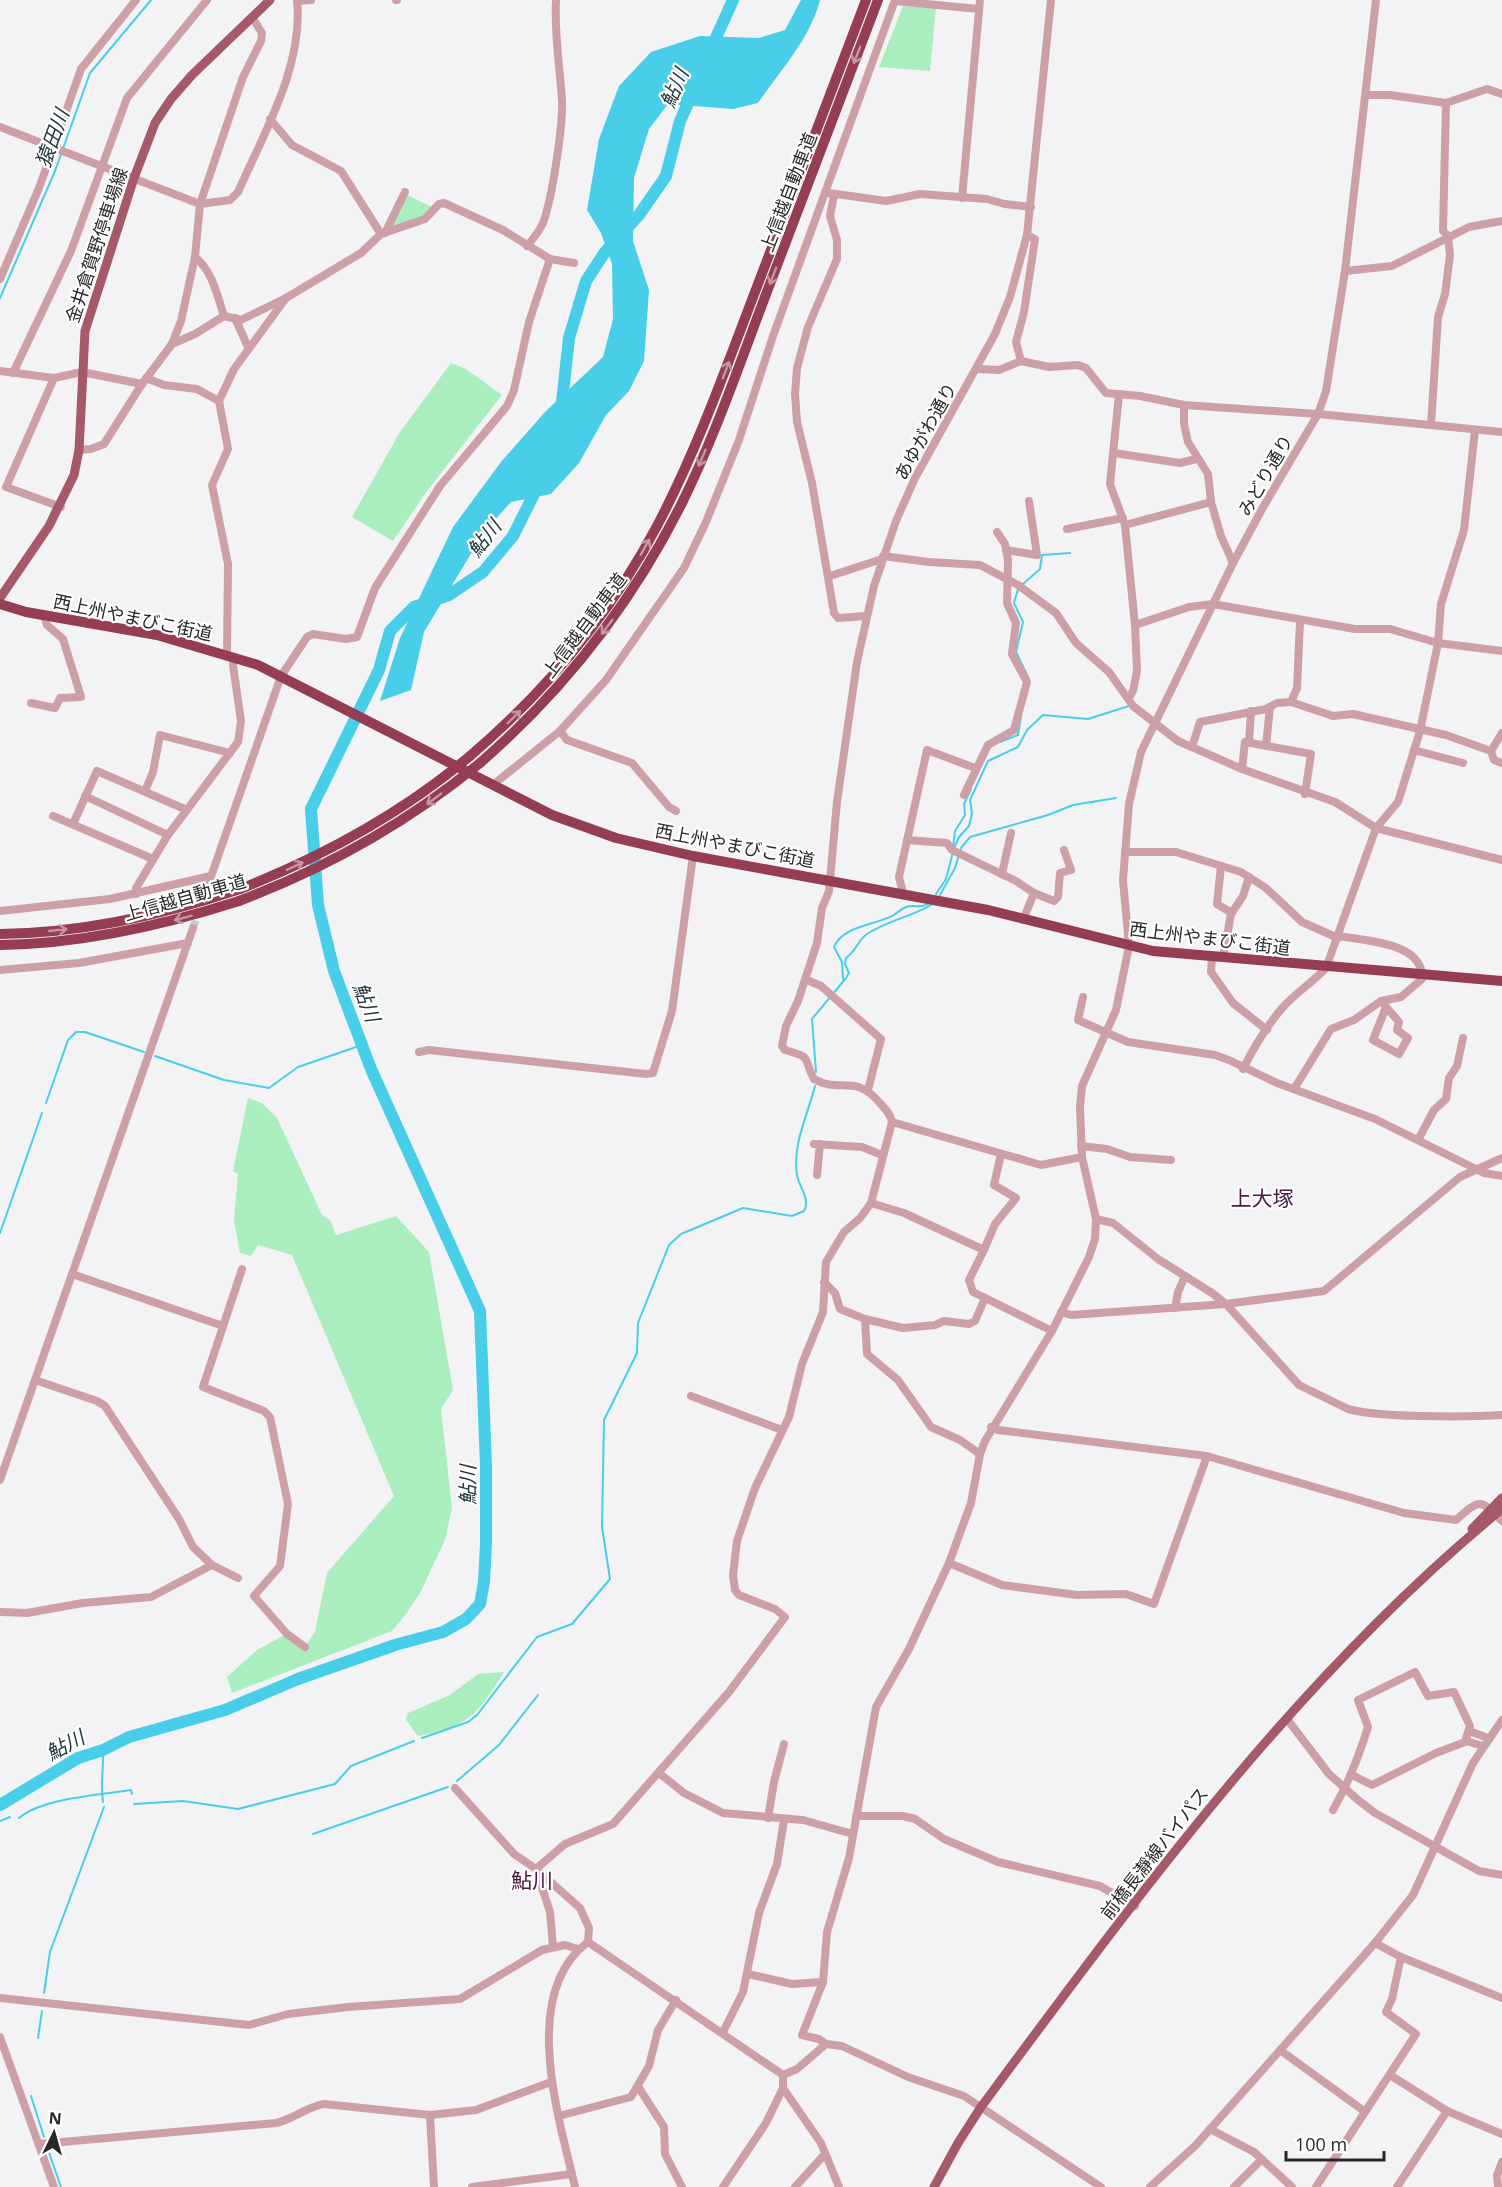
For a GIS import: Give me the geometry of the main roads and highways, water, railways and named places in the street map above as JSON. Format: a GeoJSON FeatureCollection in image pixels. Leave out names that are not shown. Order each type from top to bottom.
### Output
{"type":"FeatureCollection","features":[{"type":"Feature","properties":{"kind":"highway","name":"上信越自動車道"},"geometry":{"type":"LineString","coordinates":[[0,934],[63,930],[125,921],[184,907],[240,889],[293,867],[376,824],[475,760],[524,708],[572,653],[621,587],[657,527],[714,399],[866,0]]}},
{"type":"Feature","properties":{"kind":"highway","name":"上信越自動車道"},"geometry":{"type":"LineString","coordinates":[[0,945],[63,941],[115,934],[187,917],[239,901],[297,878],[366,842],[420,809],[475,760],[531,716],[587,652],[630,594],[666,534],[728,395],[878,0]]}},
{"type":"Feature","properties":{"kind":"highway","name":"西上州やまびこ街道"},"geometry":{"type":"LineString","coordinates":[[0,604],[44,615],[157,635],[231,655],[281,676],[552,814],[584,827],[693,855],[903,893],[1129,946],[1217,958],[1502,981]]}},
{"type":"Feature","properties":{"kind":"main road","name":"金井倉賀野停車場線"},"geometry":{"type":"LineString","coordinates":[[0,598],[61,507],[74,474],[79,450],[85,331],[134,178],[155,123],[171,99],[270,0]]}},
{"type":"Feature","properties":{"kind":"main road","name":"前橋長瀞線バイパス"},"geometry":{"type":"LineString","coordinates":[[934,2187],[981,2107],[1219,1796],[1287,1719],[1435,1568],[1498,1513],[1502,1498]]}},
{"type":"Feature","properties":{"kind":"water"},"geometry":{"type":"Polygon","coordinates":[[[801,0],[820,0],[802,41],[758,103],[733,109],[668,104],[649,129],[634,178],[633,241],[649,290],[644,361],[629,391],[606,415],[579,463],[551,494],[511,502],[484,532],[424,632],[411,690],[380,701],[400,638],[453,527],[501,462],[545,412],[603,357],[613,319],[612,264],[601,233],[587,210],[599,139],[619,86],[651,52],[700,36],[759,38],[785,30],[801,0]]]}},
{"type":"Feature","properties":{"kind":"waterway","name":"猿田川"},"geometry":{"type":"LineString","coordinates":[[0,298],[55,171],[90,73],[151,0]]}},
{"type":"Feature","properties":{"kind":"waterway","name":"鮎川"},"geometry":{"type":"LineString","coordinates":[[710,51],[733,0]]}},
{"type":"Feature","properties":{"kind":"waterway","name":"鮎川"},"geometry":{"type":"LineString","coordinates":[[561,411],[569,338],[586,281],[605,252],[639,215],[666,176],[680,121],[693,92]]}},
{"type":"Feature","properties":{"kind":"waterway","name":"鮎川"},"geometry":{"type":"LineString","coordinates":[[0,1805],[78,1758],[103,1750],[129,1737],[225,1710],[298,1679],[395,1645],[443,1632],[466,1619],[480,1604],[484,1582],[486,1543],[486,1466],[480,1311],[371,1069],[334,971],[318,905],[311,809],[379,670],[390,631],[414,607],[449,595],[483,572],[513,536],[540,482]]}},
{"type":"Feature","properties":{"kind":"waterway"},"geometry":{"type":"LineString","coordinates":[[1023,584],[1040,569],[1042,555],[1070,553]]}},
{"type":"Feature","properties":{"kind":"waterway"},"geometry":{"type":"LineString","coordinates":[[1018,589],[1014,603],[1023,622],[1016,652],[1029,679]]}},
{"type":"Feature","properties":{"kind":"waterway"},"geometry":{"type":"LineString","coordinates":[[954,848],[959,837],[969,826],[972,814],[970,800],[988,761],[1018,747],[1027,730],[1043,715],[1088,719],[1129,706]]}},
{"type":"Feature","properties":{"kind":"waterway"},"geometry":{"type":"LineString","coordinates":[[1000,742],[1018,735],[1021,716]]}},
{"type":"Feature","properties":{"kind":"waterway"},"geometry":{"type":"LineString","coordinates":[[953,847],[955,831],[965,815],[964,804],[971,789]]}},
{"type":"Feature","properties":{"kind":"waterway"},"geometry":{"type":"LineString","coordinates":[[940,895],[955,868],[961,848],[970,837],[1048,815],[1073,805],[1116,798]]}},
{"type":"Feature","properties":{"kind":"waterway"},"geometry":{"type":"LineString","coordinates":[[936,894],[946,879],[953,852]]}},
{"type":"Feature","properties":{"kind":"waterway"},"geometry":{"type":"LineString","coordinates":[[843,979],[842,962],[834,947],[838,940],[852,930],[887,918],[906,907],[928,904]]}},
{"type":"Feature","properties":{"kind":"waterway"},"geometry":{"type":"LineString","coordinates":[[816,1072],[812,1019],[849,973],[845,964],[846,958],[867,934],[931,905]]}},
{"type":"Feature","properties":{"kind":"waterway"},"geometry":{"type":"LineString","coordinates":[[46,1103],[68,1040],[76,1032],[85,1032],[144,1052]]}},
{"type":"Feature","properties":{"kind":"waterway"},"geometry":{"type":"LineString","coordinates":[[155,1056],[224,1080],[269,1088],[298,1067],[362,1045]]}},
{"type":"Feature","properties":{"kind":"waterway"},"geometry":{"type":"LineString","coordinates":[[422,1738],[468,1722],[477,1715],[537,1637],[572,1624],[610,1579],[602,1527],[604,1420],[637,1353],[638,1323],[669,1245],[681,1234],[743,1208],[792,1216],[804,1211],[806,1202],[797,1175],[797,1152],[815,1086]]}},
{"type":"Feature","properties":{"kind":"waterway"},"geometry":{"type":"LineString","coordinates":[[0,1233],[42,1113]]}},
{"type":"Feature","properties":{"kind":"waterway"},"geometry":{"type":"LineString","coordinates":[[457,1781],[499,1745],[538,1695]]}},
{"type":"Feature","properties":{"kind":"waterway"},"geometry":{"type":"LineString","coordinates":[[134,1804],[183,1801],[238,1809],[335,1784],[351,1766],[414,1741]]}},
{"type":"Feature","properties":{"kind":"waterway"},"geometry":{"type":"LineString","coordinates":[[103,1750],[103,1802]]}},
{"type":"Feature","properties":{"kind":"waterway"},"geometry":{"type":"LineString","coordinates":[[313,1834],[448,1787]]}},
{"type":"Feature","properties":{"kind":"waterway"},"geometry":{"type":"LineString","coordinates":[[19,1818],[29,1811],[56,1802],[131,1790],[132,1794]]}},
{"type":"Feature","properties":{"kind":"waterway"},"geometry":{"type":"LineString","coordinates":[[44,1993],[50,1952],[104,1807]]}},
{"type":"Feature","properties":{"kind":"waterway"},"geometry":{"type":"LineString","coordinates":[[0,1821],[10,1817]]}},
{"type":"Feature","properties":{"kind":"waterway"},"geometry":{"type":"LineString","coordinates":[[38,2038],[42,2011]]}},
{"type":"Feature","properties":{"kind":"waterway"},"geometry":{"type":"LineString","coordinates":[[31,2096],[44,2137]]}},
{"type":"Feature","properties":{"kind":"waterway"},"geometry":{"type":"LineString","coordinates":[[47,2147],[61,2187]]}},
{"type":"Feature","properties":{"kind":"tunnel"},"geometry":{"type":"LineString","coordinates":[[193,928],[207,888]]}},
{"type":"Feature","properties":{"kind":"district","name":"上大塚"},"geometry":{"type":"Point","coordinates":[1262,1198]}},
{"type":"Feature","properties":{"kind":"district","name":"鮎川"},"geometry":{"type":"Point","coordinates":[532,1880]}}]}
